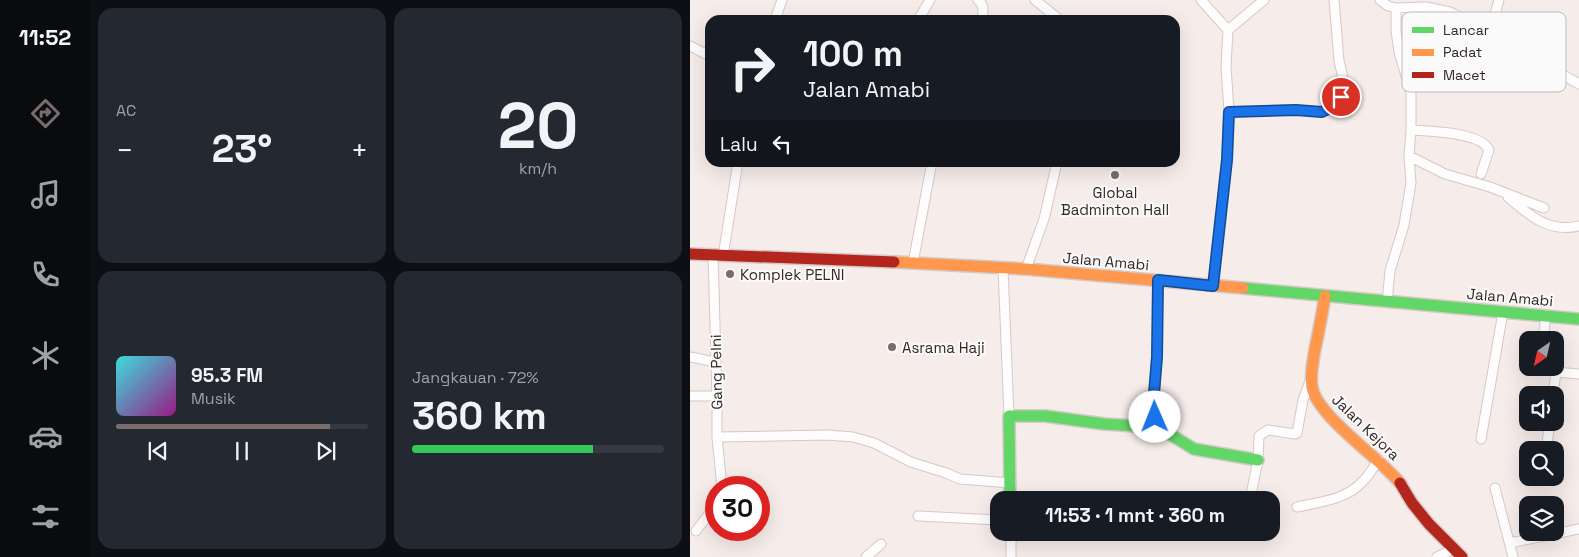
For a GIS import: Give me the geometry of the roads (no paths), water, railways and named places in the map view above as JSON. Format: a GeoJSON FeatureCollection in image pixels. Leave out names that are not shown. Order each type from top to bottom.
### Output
{"type":"FeatureCollection","features":[{"type":"Feature","properties":{"kind":"main road","name":"Jalan Amabi"},"geometry":{"type":"LineString","coordinates":[[690,254],[1026,269],[1579,319]]}},
{"type":"Feature","properties":{"kind":"main road"},"geometry":{"type":"LineString","coordinates":[[1310,381],[1325,296]]}},
{"type":"Feature","properties":{"kind":"main road","name":"Jalan Kejora"},"geometry":{"type":"LineString","coordinates":[[1310,381],[1321,406],[1334,421],[1391,472],[1429,524],[1462,557]]}},
{"type":"Feature","properties":{"kind":"main road"},"geometry":{"type":"LineString","coordinates":[[1011,491],[1008,416],[1060,418],[1156,428],[1185,445],[1194,448],[1258,460]]}},
{"type":"Feature","properties":{"kind":"street"},"geometry":{"type":"LineString","coordinates":[[777,15],[782,0]]}},
{"type":"Feature","properties":{"kind":"street"},"geometry":{"type":"LineString","coordinates":[[921,15],[930,0]]}},
{"type":"Feature","properties":{"kind":"street"},"geometry":{"type":"LineString","coordinates":[[1035,0],[1054,15]]}},
{"type":"Feature","properties":{"kind":"street"},"geometry":{"type":"LineString","coordinates":[[1201,0],[1228,30],[1226,66],[1229,112],[1227,160],[1213,286]]}},
{"type":"Feature","properties":{"kind":"street"},"geometry":{"type":"LineString","coordinates":[[1228,30],[1264,0]]}},
{"type":"Feature","properties":{"kind":"street"},"geometry":{"type":"LineString","coordinates":[[1229,112],[1296,110],[1322,112],[1338,102],[1344,82],[1339,61],[1334,0]]}},
{"type":"Feature","properties":{"kind":"street"},"geometry":{"type":"LineString","coordinates":[[1380,0],[1388,6],[1396,8],[1426,7],[1450,12]]}},
{"type":"Feature","properties":{"kind":"street"},"geometry":{"type":"LineString","coordinates":[[981,1],[982,15]]}},
{"type":"Feature","properties":{"kind":"street"},"geometry":{"type":"LineString","coordinates":[[1396,8],[1396,31],[1402,59]]}},
{"type":"Feature","properties":{"kind":"street"},"geometry":{"type":"LineString","coordinates":[[690,46],[705,54]]}},
{"type":"Feature","properties":{"kind":"street"},"geometry":{"type":"LineString","coordinates":[[1566,77],[1579,84]]}},
{"type":"Feature","properties":{"kind":"street"},"geometry":{"type":"LineString","coordinates":[[1387,302],[1390,271],[1404,225],[1410,192],[1411,92]]}},
{"type":"Feature","properties":{"kind":"street"},"geometry":{"type":"LineString","coordinates":[[1411,130],[1455,134],[1470,137],[1485,144],[1489,150],[1481,174]]}},
{"type":"Feature","properties":{"kind":"street"},"geometry":{"type":"LineString","coordinates":[[1409,156],[1445,174],[1490,187],[1544,208]]}},
{"type":"Feature","properties":{"kind":"street","name":"Gang Pelni"},"geometry":{"type":"LineString","coordinates":[[721,476],[717,436],[716,362],[718,256],[737,167]]}},
{"type":"Feature","properties":{"kind":"street"},"geometry":{"type":"LineString","coordinates":[[913,263],[931,167]]}},
{"type":"Feature","properties":{"kind":"street"},"geometry":{"type":"LineString","coordinates":[[1026,269],[1044,219],[1057,167]]}},
{"type":"Feature","properties":{"kind":"street"},"geometry":{"type":"LineString","coordinates":[[1504,193],[1524,212],[1538,220],[1562,229],[1579,226]]}},
{"type":"Feature","properties":{"kind":"street"},"geometry":{"type":"LineString","coordinates":[[1003,268],[1008,416]]}},
{"type":"Feature","properties":{"kind":"street"},"geometry":{"type":"LineString","coordinates":[[1156,428],[1153,406],[1157,357],[1158,280]]}},
{"type":"Feature","properties":{"kind":"street"},"geometry":{"type":"LineString","coordinates":[[1481,439],[1503,312]]}},
{"type":"Feature","properties":{"kind":"street"},"geometry":{"type":"LineString","coordinates":[[1545,331],[1546,316]]}},
{"type":"Feature","properties":{"kind":"street"},"geometry":{"type":"LineString","coordinates":[[690,357],[716,362]]}},
{"type":"Feature","properties":{"kind":"street"},"geometry":{"type":"LineString","coordinates":[[1564,373],[1579,374]]}},
{"type":"Feature","properties":{"kind":"street"},"geometry":{"type":"LineString","coordinates":[[1252,491],[1258,460],[1258,439],[1261,434],[1268,430],[1297,433],[1302,400],[1310,381]]}},
{"type":"Feature","properties":{"kind":"street"},"geometry":{"type":"LineString","coordinates":[[690,396],[717,396]]}},
{"type":"Feature","properties":{"kind":"street"},"geometry":{"type":"LineString","coordinates":[[717,436],[827,435],[853,437],[874,443],[912,462],[960,479],[1011,483]]}},
{"type":"Feature","properties":{"kind":"street"},"geometry":{"type":"LineString","coordinates":[[1297,507],[1331,500],[1350,492],[1362,482],[1379,460]]}},
{"type":"Feature","properties":{"kind":"street"},"geometry":{"type":"LineString","coordinates":[[1495,488],[1514,557]]}},
{"type":"Feature","properties":{"kind":"street"},"geometry":{"type":"LineString","coordinates":[[918,516],[990,520]]}},
{"type":"Feature","properties":{"kind":"street"},"geometry":{"type":"LineString","coordinates":[[696,531],[705,519]]}},
{"type":"Feature","properties":{"kind":"street"},"geometry":{"type":"LineString","coordinates":[[1510,543],[1579,529]]}},
{"type":"Feature","properties":{"kind":"street"},"geometry":{"type":"LineString","coordinates":[[1011,541],[1011,557]]}},
{"type":"Feature","properties":{"kind":"street"},"geometry":{"type":"LineString","coordinates":[[866,557],[881,544]]}},
{"type":"Feature","properties":{"kind":"street"},"geometry":{"type":"LineString","coordinates":[[1437,557],[1453,548]]}},
{"type":"Feature","properties":{"kind":"place","name":"Global Badminton Hall"},"geometry":{"type":"Point","coordinates":[1115,175]}},
{"type":"Feature","properties":{"kind":"place","name":"Komplek PELNI"},"geometry":{"type":"Point","coordinates":[730,274]}},
{"type":"Feature","properties":{"kind":"place","name":"Asrama Haji"},"geometry":{"type":"Point","coordinates":[892,347]}}]}
